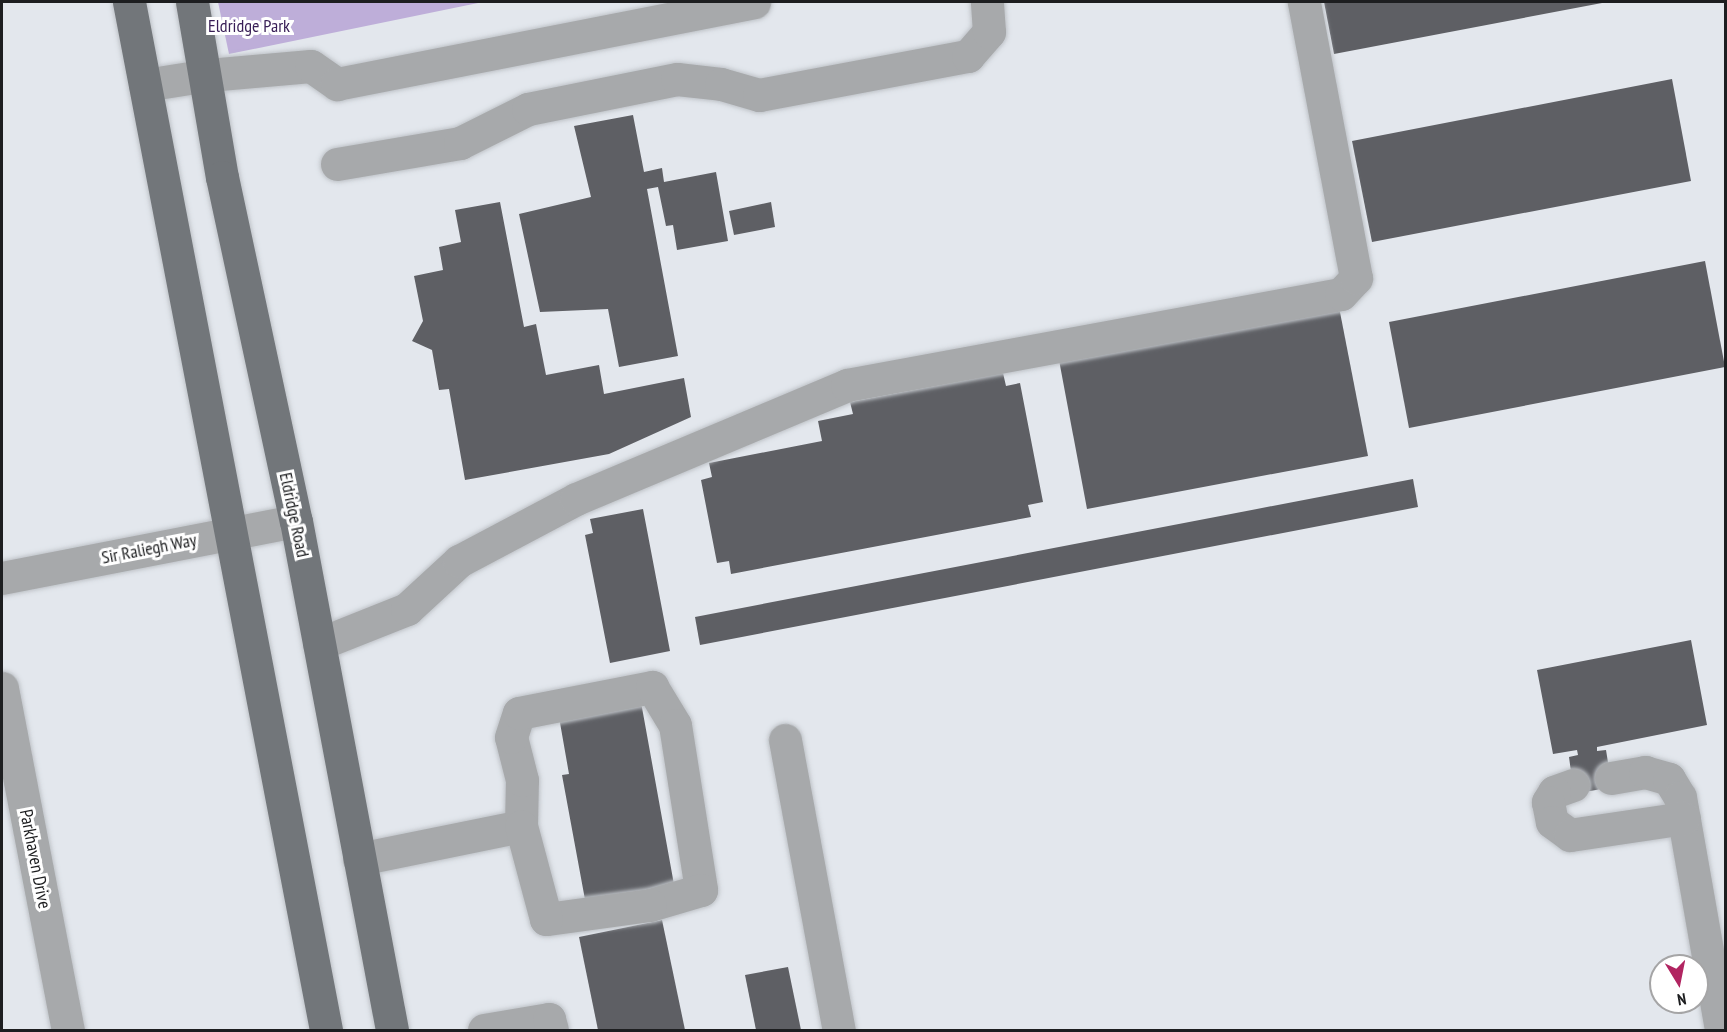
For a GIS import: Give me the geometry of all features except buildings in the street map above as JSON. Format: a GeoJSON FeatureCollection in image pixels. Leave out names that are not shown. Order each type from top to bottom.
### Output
{"type":"FeatureCollection","features":[{"type":"Feature","properties":{"kind":"main road"},"geometry":{"type":"LineString","coordinates":[[129,2],[326,1030]]}},
{"type":"Feature","properties":{"kind":"main road","name":"Eldridge Road"},"geometry":{"type":"LineString","coordinates":[[192,2],[208,75],[222,177],[296,520],[392,1030]]}},
{"type":"Feature","properties":{"kind":"street"},"geometry":{"type":"LineString","coordinates":[[145,85],[208,75],[311,66],[338,84],[754,2]]}},
{"type":"Feature","properties":{"kind":"street"},"geometry":{"type":"LineString","coordinates":[[337,164],[460,143],[528,109],[676,79],[721,84],[759,95],[969,56],[989,32],[987,2]]}},
{"type":"Feature","properties":{"kind":"street"},"geometry":{"type":"LineString","coordinates":[[319,644],[407,609],[459,561],[576,499],[847,385],[1341,294],[1356,278],[1304,2]]}},
{"type":"Feature","properties":{"kind":"street","name":"Sir Raliegh Way"},"geometry":{"type":"LineString","coordinates":[[2,578],[296,520]]}},
{"type":"Feature","properties":{"kind":"street"},"geometry":{"type":"LineString","coordinates":[[652,687],[675,725],[701,890],[650,905],[546,919],[521,826],[522,780],[511,737],[519,713],[652,687]]}},
{"type":"Feature","properties":{"kind":"street","name":"Parkhaven Drive"},"geometry":{"type":"LineString","coordinates":[[2,688],[68,1030]]}},
{"type":"Feature","properties":{"kind":"street"},"geometry":{"type":"LineString","coordinates":[[785,740],[839,1030]]}},
{"type":"Feature","properties":{"kind":"street"},"geometry":{"type":"LineString","coordinates":[[1611,778],[1645,772],[1669,779],[1680,797],[1721,1030]]}},
{"type":"Feature","properties":{"kind":"street"},"geometry":{"type":"LineString","coordinates":[[1573,785],[1554,792],[1548,802],[1552,822],[1570,835],[1684,818]]}},
{"type":"Feature","properties":{"kind":"street"},"geometry":{"type":"LineString","coordinates":[[359,859],[521,826]]}},
{"type":"Feature","properties":{"kind":"street"},"geometry":{"type":"LineString","coordinates":[[484,1030],[549,1019],[552,1030]]}},
{"type":"Feature","properties":{"kind":"green space","name":"Eldridge Park"},"geometry":{"type":"Polygon","coordinates":[[[218,2],[483,2],[229,54],[218,2]]]}}]}
